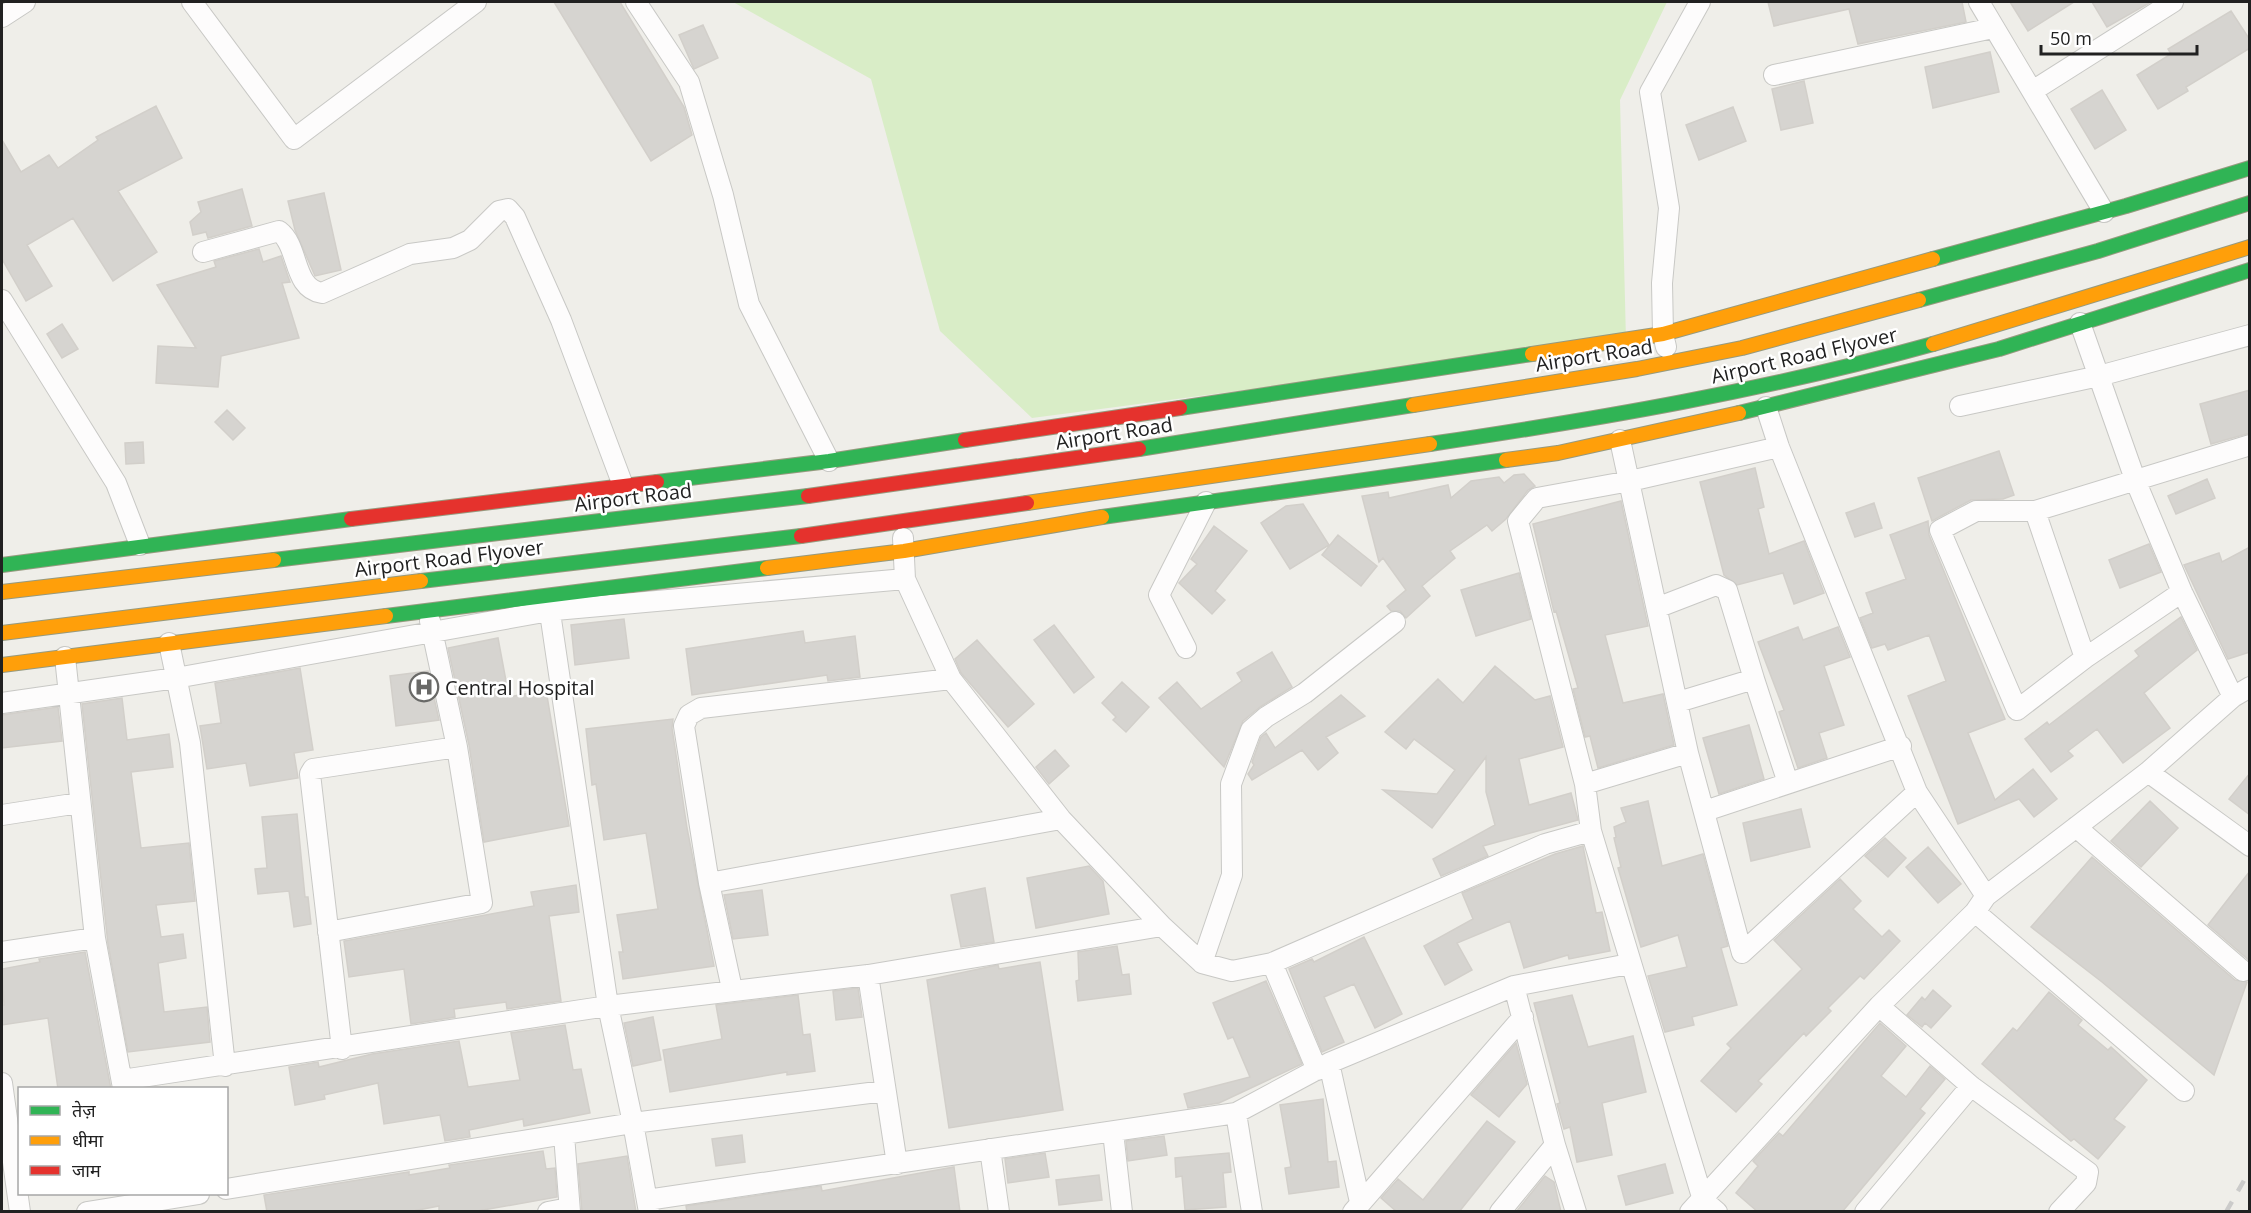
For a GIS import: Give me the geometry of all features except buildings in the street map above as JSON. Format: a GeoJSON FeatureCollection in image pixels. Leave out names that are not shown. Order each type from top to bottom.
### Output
{"type":"FeatureCollection","features":[{"type":"Feature","properties":{"kind":"street"},"geometry":{"type":"LineString","coordinates":[[2,17],[25,2]]}},
{"type":"Feature","properties":{"kind":"street"},"geometry":{"type":"LineString","coordinates":[[192,2],[294,139],[476,2]]}},
{"type":"Feature","properties":{"kind":"street"},"geometry":{"type":"LineString","coordinates":[[636,2],[689,82],[723,195],[749,303],[829,461]]}},
{"type":"Feature","properties":{"kind":"street"},"geometry":{"type":"LineString","coordinates":[[1669,363],[1663,334],[1662,283],[1669,208],[1650,92],[1700,2]]}},
{"type":"Feature","properties":{"kind":"street"},"geometry":{"type":"LineString","coordinates":[[1979,2],[1993,28],[2034,90],[2104,212]]}},
{"type":"Feature","properties":{"kind":"street"},"geometry":{"type":"LineString","coordinates":[[2034,90],[2173,2]]}},
{"type":"Feature","properties":{"kind":"street"},"geometry":{"type":"LineString","coordinates":[[1774,75],[1993,28]]}},
{"type":"Feature","properties":{"kind":"street"},"geometry":{"type":"LineString","coordinates":[[2,565],[140,545],[562,510],[624,488],[829,461],[1663,334],[2104,212],[2250,168]]}},
{"type":"Feature","properties":{"kind":"street","name":"Airport Road Flyover"},"geometry":{"type":"LineString","coordinates":[[1669,363],[1742,348],[2098,251],[2250,203]]}},
{"type":"Feature","properties":{"kind":"street"},"geometry":{"type":"LineString","coordinates":[[203,252],[279,231],[286,236],[305,285],[312,291],[322,293],[410,254],[453,248],[470,240],[499,211],[508,209],[514,217],[555,306],[624,488]]}},
{"type":"Feature","properties":{"kind":"street","name":"Airport Road Flyover"},"geometry":{"type":"LineString","coordinates":[[2,633],[232,603],[641,556],[902,521],[1611,417],[1751,389],[1980,331],[2250,247]]}},
{"type":"Feature","properties":{"kind":"street"},"geometry":{"type":"LineString","coordinates":[[2,703],[177,678],[431,632],[549,604],[904,551],[1206,502],[1558,453],[1766,407],[1999,349],[2250,270]]}},
{"type":"Feature","properties":{"kind":"street"},"geometry":{"type":"LineString","coordinates":[[2,300],[116,483],[140,545]]}},
{"type":"Feature","properties":{"kind":"street"},"geometry":{"type":"LineString","coordinates":[[1703,1208],[1879,1006],[1975,912],[1986,896],[2148,772],[2241,692],[2182,592],[2136,482],[2080,323]]}},
{"type":"Feature","properties":{"kind":"street"},"geometry":{"type":"LineString","coordinates":[[1960,406],[2099,375],[2250,335]]}},
{"type":"Feature","properties":{"kind":"street","name":"Airport Road"},"geometry":{"type":"LineString","coordinates":[[562,510],[796,498],[1048,464],[1669,363]]}},
{"type":"Feature","properties":{"kind":"street"},"geometry":{"type":"LineString","coordinates":[[1766,407],[1779,447],[1901,746],[1917,792],[1986,896]]}},
{"type":"Feature","properties":{"kind":"street"},"geometry":{"type":"LineString","coordinates":[[1620,440],[1659,608],[1688,753],[1742,953],[1917,792]]}},
{"type":"Feature","properties":{"kind":"street"},"geometry":{"type":"LineString","coordinates":[[2182,592],[2085,658],[2017,710],[1940,530],[1976,511],[2035,511],[2136,482],[2250,445]]}},
{"type":"Feature","properties":{"kind":"street"},"geometry":{"type":"LineString","coordinates":[[1703,1208],[1591,831],[1585,784],[1518,521],[1537,498],[1630,481],[1779,447]]}},
{"type":"Feature","properties":{"kind":"street"},"geometry":{"type":"LineString","coordinates":[[1356,456],[1359,480]]}},
{"type":"Feature","properties":{"kind":"street"},"geometry":{"type":"LineString","coordinates":[[1186,648],[1159,596],[1206,502]]}},
{"type":"Feature","properties":{"kind":"street","name":"Airport Road Flyover"},"geometry":{"type":"LineString","coordinates":[[2,592],[209,570],[536,528],[562,510]]}},
{"type":"Feature","properties":{"kind":"street"},"geometry":{"type":"LineString","coordinates":[[2035,511],[2085,658]]}},
{"type":"Feature","properties":{"kind":"street"},"geometry":{"type":"LineString","coordinates":[[902,521],[905,579],[951,679],[1061,819],[1162,926],[1202,963],[1232,971],[1272,963],[1545,844],[1591,831]]}},
{"type":"Feature","properties":{"kind":"street"},"geometry":{"type":"LineString","coordinates":[[2,665],[429,611],[905,579]]}},
{"type":"Feature","properties":{"kind":"street"},"geometry":{"type":"LineString","coordinates":[[1659,608],[1716,585],[1727,590],[1788,783]]}},
{"type":"Feature","properties":{"kind":"street"},"geometry":{"type":"LineString","coordinates":[[549,604],[608,1006],[648,1206],[990,1149],[1236,1113],[1323,1067],[1514,986],[1629,964]]}},
{"type":"Feature","properties":{"kind":"street"},"geometry":{"type":"LineString","coordinates":[[328,932],[482,903],[457,747],[431,632],[429,611]]}},
{"type":"Feature","properties":{"kind":"street"},"geometry":{"type":"LineString","coordinates":[[1202,963],[1232,875],[1232,784],[1251,730],[1266,717],[1305,693],[1395,622]]}},
{"type":"Feature","properties":{"kind":"street"},"geometry":{"type":"LineString","coordinates":[[169,643],[190,743],[225,1066]]}},
{"type":"Feature","properties":{"kind":"street"},"geometry":{"type":"LineString","coordinates":[[65,657],[67,694],[95,938],[122,1084],[608,1006],[868,975],[1162,926]]}},
{"type":"Feature","properties":{"kind":"street"},"geometry":{"type":"LineString","coordinates":[[732,990],[709,883],[684,726],[689,715],[701,708],[951,679]]}},
{"type":"Feature","properties":{"kind":"street"},"geometry":{"type":"LineString","coordinates":[[1678,702],[1754,679]]}},
{"type":"Feature","properties":{"kind":"street"},"geometry":{"type":"LineString","coordinates":[[1705,811],[1901,746]]}},
{"type":"Feature","properties":{"kind":"street"},"geometry":{"type":"LineString","coordinates":[[342,1049],[309,777],[311,771],[457,747]]}},
{"type":"Feature","properties":{"kind":"street"},"geometry":{"type":"LineString","coordinates":[[1585,784],[1688,753]]}},
{"type":"Feature","properties":{"kind":"street"},"geometry":{"type":"LineString","coordinates":[[2148,772],[2250,846]]}},
{"type":"Feature","properties":{"kind":"street"},"geometry":{"type":"LineString","coordinates":[[2,815],[79,803]]}},
{"type":"Feature","properties":{"kind":"street"},"geometry":{"type":"LineString","coordinates":[[709,883],[1061,819]]}},
{"type":"Feature","properties":{"kind":"street"},"geometry":{"type":"LineString","coordinates":[[2076,827],[2243,971]]}},
{"type":"Feature","properties":{"kind":"street"},"geometry":{"type":"LineString","coordinates":[[1975,912],[2184,1091]]}},
{"type":"Feature","properties":{"kind":"street"},"geometry":{"type":"LineString","coordinates":[[2,952],[95,938]]}},
{"type":"Feature","properties":{"kind":"street"},"geometry":{"type":"LineString","coordinates":[[1272,963],[1323,1067],[1356,1207]]}},
{"type":"Feature","properties":{"kind":"street"},"geometry":{"type":"LineString","coordinates":[[868,975],[897,1164]]}},
{"type":"Feature","properties":{"kind":"street"},"geometry":{"type":"LineString","coordinates":[[1514,986],[1555,1145],[1576,1212]]}},
{"type":"Feature","properties":{"kind":"street"},"geometry":{"type":"LineString","coordinates":[[1879,1006],[1971,1086],[2088,1172],[2086,1183],[2059,1212]]}},
{"type":"Feature","properties":{"kind":"street"},"geometry":{"type":"LineString","coordinates":[[1356,1207],[1522,1017]]}},
{"type":"Feature","properties":{"kind":"street"},"geometry":{"type":"LineString","coordinates":[[2,1083],[20,1212]]}},
{"type":"Feature","properties":{"kind":"street"},"geometry":{"type":"LineString","coordinates":[[1865,1212],[1971,1086]]}},
{"type":"Feature","properties":{"kind":"street"},"geometry":{"type":"LineString","coordinates":[[228,1189],[633,1123],[885,1091]]}},
{"type":"Feature","properties":{"kind":"street"},"geometry":{"type":"LineString","coordinates":[[1236,1113],[1252,1212]]}},
{"type":"Feature","properties":{"kind":"street"},"geometry":{"type":"LineString","coordinates":[[1113,1132],[1122,1212]]}},
{"type":"Feature","properties":{"kind":"street"},"geometry":{"type":"LineString","coordinates":[[548,1212],[569,1210],[564,1135]]}},
{"type":"Feature","properties":{"kind":"street"},"geometry":{"type":"LineString","coordinates":[[1500,1212],[1555,1145]]}},
{"type":"Feature","properties":{"kind":"street"},"geometry":{"type":"LineString","coordinates":[[990,1149],[999,1212]]}},
{"type":"Feature","properties":{"kind":"street"},"geometry":{"type":"LineString","coordinates":[[87,1212],[192,1195]]}},
{"type":"Feature","properties":{"kind":"green space"},"geometry":{"type":"Polygon","coordinates":[[[733,2],[1667,2],[1620,100],[1626,340],[1032,418],[940,331],[871,79],[733,2]]]}},
{"type":"Feature","properties":{"kind":"railway"},"geometry":{"type":"LineString","coordinates":[[2226,1212],[2250,1170]]}},
{"type":"Feature","properties":{"kind":"traffic: fast"},"geometry":{"type":"LineString","coordinates":[[1933,259],[2126,206],[2250,168]]}},
{"type":"Feature","properties":{"kind":"traffic: fast"},"geometry":{"type":"LineString","coordinates":[[1919,300],[2098,251],[2250,203]]}},
{"type":"Feature","properties":{"kind":"traffic: fast"},"geometry":{"type":"LineString","coordinates":[[1739,413],[1999,349],[2250,270]]}},
{"type":"Feature","properties":{"kind":"traffic: fast"},"geometry":{"type":"LineString","coordinates":[[1430,444],[1683,402],[1809,376],[1933,344]]}},
{"type":"Feature","properties":{"kind":"traffic: fast"},"geometry":{"type":"LineString","coordinates":[[1180,408],[1532,354]]}},
{"type":"Feature","properties":{"kind":"traffic: fast"},"geometry":{"type":"LineString","coordinates":[[1139,449],[1413,405]]}},
{"type":"Feature","properties":{"kind":"traffic: fast"},"geometry":{"type":"LineString","coordinates":[[657,482],[829,461],[965,440]]}},
{"type":"Feature","properties":{"kind":"traffic: fast"},"geometry":{"type":"LineString","coordinates":[[1102,517],[1506,460]]}},
{"type":"Feature","properties":{"kind":"traffic: fast"},"geometry":{"type":"LineString","coordinates":[[274,560],[808,496]]}},
{"type":"Feature","properties":{"kind":"traffic: fast"},"geometry":{"type":"LineString","coordinates":[[2,565],[351,519]]}},
{"type":"Feature","properties":{"kind":"traffic: fast"},"geometry":{"type":"LineString","coordinates":[[421,581],[801,536]]}},
{"type":"Feature","properties":{"kind":"traffic: fast"},"geometry":{"type":"LineString","coordinates":[[386,616],[767,568]]}},
{"type":"Feature","properties":{"kind":"traffic: slow"},"geometry":{"type":"LineString","coordinates":[[1933,344],[2250,247]]}},
{"type":"Feature","properties":{"kind":"traffic: slow"},"geometry":{"type":"LineString","coordinates":[[1532,354],[1663,334],[1933,259]]}},
{"type":"Feature","properties":{"kind":"traffic: slow"},"geometry":{"type":"LineString","coordinates":[[1413,405],[1637,369],[1742,348],[1919,300]]}},
{"type":"Feature","properties":{"kind":"traffic: slow"},"geometry":{"type":"LineString","coordinates":[[1506,460],[1558,453],[1739,413]]}},
{"type":"Feature","properties":{"kind":"traffic: slow"},"geometry":{"type":"LineString","coordinates":[[1027,503],[1430,444]]}},
{"type":"Feature","properties":{"kind":"traffic: slow"},"geometry":{"type":"LineString","coordinates":[[767,568],[904,551],[1102,517]]}},
{"type":"Feature","properties":{"kind":"traffic: slow"},"geometry":{"type":"LineString","coordinates":[[2,592],[274,560]]}},
{"type":"Feature","properties":{"kind":"traffic: slow"},"geometry":{"type":"LineString","coordinates":[[2,633],[421,581]]}},
{"type":"Feature","properties":{"kind":"traffic: slow"},"geometry":{"type":"LineString","coordinates":[[2,665],[386,616]]}},
{"type":"Feature","properties":{"kind":"traffic: jam"},"geometry":{"type":"LineString","coordinates":[[965,440],[1180,408]]}},
{"type":"Feature","properties":{"kind":"traffic: jam"},"geometry":{"type":"LineString","coordinates":[[808,496],[1139,449]]}},
{"type":"Feature","properties":{"kind":"traffic: jam"},"geometry":{"type":"LineString","coordinates":[[351,519],[657,482]]}},
{"type":"Feature","properties":{"kind":"traffic: jam"},"geometry":{"type":"LineString","coordinates":[[801,536],[1027,503]]}},
{"type":"Feature","properties":{"kind":"place","name":"Central Hospital"},"geometry":{"type":"Point","coordinates":[424,687]}}]}
